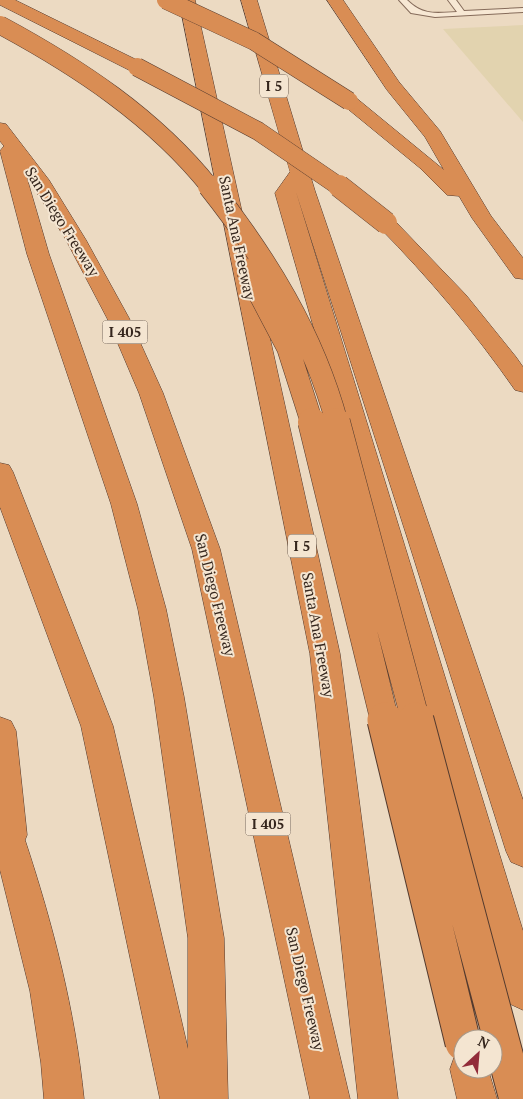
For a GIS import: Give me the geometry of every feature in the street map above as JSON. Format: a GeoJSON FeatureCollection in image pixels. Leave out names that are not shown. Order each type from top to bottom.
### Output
{"type":"FeatureCollection","features":[{"type":"Feature","properties":{"kind":"highway"},"geometry":{"type":"LineString","coordinates":[[3,0],[217,108],[274,141],[338,185],[386,223],[428,264],[494,342],[523,384]]}},
{"type":"Feature","properties":{"kind":"highway"},"geometry":{"type":"LineString","coordinates":[[20,0],[54,25]]}},
{"type":"Feature","properties":{"kind":"highway"},"geometry":{"type":"LineString","coordinates":[[166,0],[254,41],[349,100],[427,164],[482,218]]}},
{"type":"Feature","properties":{"kind":"highway","name":"Santa Ana Freeway"},"geometry":{"type":"LineString","coordinates":[[187,0],[325,654],[378,1099]]}},
{"type":"Feature","properties":{"kind":"highway","name":"I 5"},"geometry":{"type":"LineString","coordinates":[[249,0],[300,172],[523,851]]}},
{"type":"Feature","properties":{"kind":"highway"},"geometry":{"type":"LineString","coordinates":[[335,0],[394,86],[433,135],[482,218],[523,273]]}},
{"type":"Feature","properties":{"kind":"highway"},"geometry":{"type":"LineString","coordinates":[[0,25],[39,45],[103,88],[133,111],[163,138],[198,174],[229,212],[301,324],[328,391],[517,1099]]}},
{"type":"Feature","properties":{"kind":"highway"},"geometry":{"type":"LineString","coordinates":[[0,37],[77,84],[126,123],[162,158],[187,185],[231,245],[258,288],[288,348],[311,418],[460,1029]]}},
{"type":"Feature","properties":{"kind":"highway"},"geometry":{"type":"LineString","coordinates":[[2,131],[38,254],[124,504],[152,609],[170,697],[206,938],[208,1099]]}},
{"type":"Feature","properties":{"kind":"highway","name":"San Diego Freeway"},"geometry":{"type":"LineString","coordinates":[[2,131],[38,180],[76,240],[118,318],[151,393],[206,549],[330,1099]]}},
{"type":"Feature","properties":{"kind":"highway"},"geometry":{"type":"LineString","coordinates":[[300,172],[285,193],[523,991]]}},
{"type":"Feature","properties":{"kind":"highway"},"geometry":{"type":"LineString","coordinates":[[0,472],[98,726],[180,1099]]}},
{"type":"Feature","properties":{"kind":"highway"},"geometry":{"type":"LineString","coordinates":[[0,731],[11,849]]}},
{"type":"Feature","properties":{"kind":"highway"},"geometry":{"type":"LineString","coordinates":[[0,815],[36,931],[61,1069],[64,1099]]}},
{"type":"Feature","properties":{"kind":"highway"},"geometry":{"type":"LineString","coordinates":[[472,1079],[477,1099]]}},
{"type":"Feature","properties":{"kind":"lane"},"geometry":{"type":"LineString","coordinates":[[403,0],[414,11],[436,15],[523,10]]}},
{"type":"Feature","properties":{"kind":"lane"},"geometry":{"type":"LineString","coordinates":[[452,0],[462,13]]}},
{"type":"Feature","properties":{"kind":"shaded area"},"geometry":{"type":"Polygon","coordinates":[[[523,25],[523,122],[443,29],[523,25]]]}}]}
